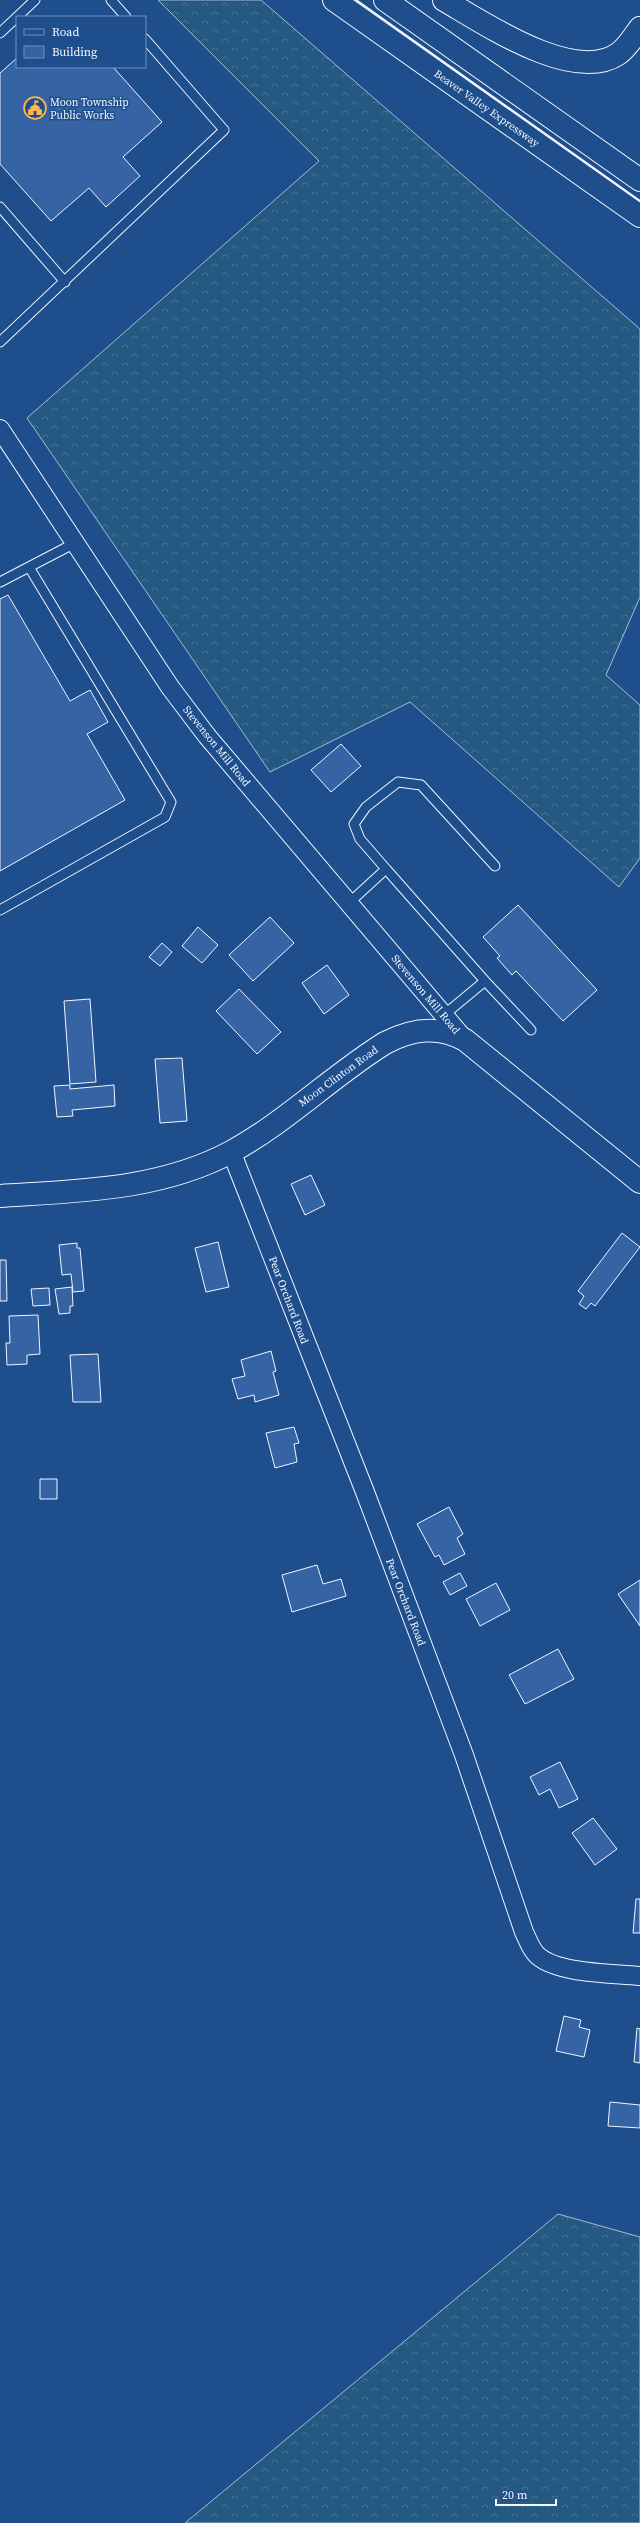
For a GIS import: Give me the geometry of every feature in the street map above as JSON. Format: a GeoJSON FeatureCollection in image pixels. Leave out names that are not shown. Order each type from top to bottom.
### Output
{"type":"FeatureCollection","features":[{"type":"Feature","properties":{"kind":"main road","name":"Beaver Valley Expressway"},"geometry":{"type":"LineString","coordinates":[[334,0],[640,216]]}},
{"type":"Feature","properties":{"kind":"main road"},"geometry":{"type":"LineString","coordinates":[[385,0],[640,180]]}},
{"type":"Feature","properties":{"kind":"main road"},"geometry":{"type":"LineString","coordinates":[[444,0],[536,50],[584,63],[602,61],[619,54],[640,28]]}},
{"type":"Feature","properties":{"kind":"main road","name":"Moon Clinton Road"},"geometry":{"type":"LineString","coordinates":[[0,1196],[77,1192],[137,1184],[185,1172],[251,1140],[365,1055],[401,1034],[420,1030],[452,1033],[465,1040],[640,1182]]}},
{"type":"Feature","properties":{"kind":"street","name":"Stevenson Mill Road"},"geometry":{"type":"LineString","coordinates":[[0,428],[170,687],[207,736],[465,1040]]}},
{"type":"Feature","properties":{"kind":"street","name":"Pear Orchard Road"},"geometry":{"type":"LineString","coordinates":[[231,1151],[364,1492],[464,1755],[524,1932],[538,1956],[547,1960],[581,1970],[640,1976]]}},
{"type":"Feature","properties":{"kind":"lane"},"geometry":{"type":"LineString","coordinates":[[18,16],[35,0]]}},
{"type":"Feature","properties":{"kind":"lane"},"geometry":{"type":"LineString","coordinates":[[111,0],[125,16]]}},
{"type":"Feature","properties":{"kind":"lane"},"geometry":{"type":"LineString","coordinates":[[0,33],[16,18]]}},
{"type":"Feature","properties":{"kind":"lane"},"geometry":{"type":"LineString","coordinates":[[0,342],[224,130],[146,40]]}},
{"type":"Feature","properties":{"kind":"lane"},"geometry":{"type":"LineString","coordinates":[[0,207],[64,282]]}},
{"type":"Feature","properties":{"kind":"lane"},"geometry":{"type":"LineString","coordinates":[[0,582],[75,543]]}},
{"type":"Feature","properties":{"kind":"lane"},"geometry":{"type":"LineString","coordinates":[[0,910],[165,817],[171,802],[29,567]]}},
{"type":"Feature","properties":{"kind":"lane"},"geometry":{"type":"LineString","coordinates":[[495,866],[421,785],[398,782],[366,807],[354,824],[360,839],[485,982],[531,1030]]}},
{"type":"Feature","properties":{"kind":"lane"},"geometry":{"type":"LineString","coordinates":[[349,903],[386,869]]}},
{"type":"Feature","properties":{"kind":"lane"},"geometry":{"type":"LineString","coordinates":[[444,1015],[485,982]]}},
{"type":"Feature","properties":{"kind":"green space"},"geometry":{"type":"Polygon","coordinates":[[[158,0],[261,0],[640,329],[640,597],[606,675],[640,705],[640,858],[619,887],[410,702],[270,772],[27,418],[319,161],[158,0]]]}},
{"type":"Feature","properties":{"kind":"green space"},"geometry":{"type":"Polygon","coordinates":[[[558,2214],[640,2237],[640,2523],[185,2523],[558,2214]]]}},
{"type":"Feature","properties":{"kind":"building"},"geometry":{"type":"Polygon","coordinates":[[[16,59],[16,68],[114,68],[162,122],[123,157],[140,176],[106,207],[89,188],[51,221],[0,164],[0,73],[16,59]]]}},
{"type":"Feature","properties":{"kind":"building"},"geometry":{"type":"Polygon","coordinates":[[[8,595],[70,701],[90,690],[108,722],[87,734],[125,800],[0,871],[0,599],[8,595]]]}},
{"type":"Feature","properties":{"kind":"building"},"geometry":{"type":"Polygon","coordinates":[[[341,744],[361,766],[331,792],[311,770],[341,744]]]}},
{"type":"Feature","properties":{"kind":"building"},"geometry":{"type":"Polygon","coordinates":[[[518,905],[597,990],[563,1021],[516,971],[512,975],[497,958],[500,956],[483,937],[518,905]]]}},
{"type":"Feature","properties":{"kind":"building"},"geometry":{"type":"Polygon","coordinates":[[[270,917],[294,943],[253,981],[229,955],[270,917]]]}},
{"type":"Feature","properties":{"kind":"building"},"geometry":{"type":"Polygon","coordinates":[[[198,927],[218,945],[202,963],[182,946],[198,927]]]}},
{"type":"Feature","properties":{"kind":"building"},"geometry":{"type":"Polygon","coordinates":[[[162,943],[172,952],[160,966],[149,957],[162,943]]]}},
{"type":"Feature","properties":{"kind":"building"},"geometry":{"type":"Polygon","coordinates":[[[327,965],[349,995],[324,1014],[302,983],[327,965]]]}},
{"type":"Feature","properties":{"kind":"building"},"geometry":{"type":"Polygon","coordinates":[[[239,989],[281,1032],[257,1054],[216,1011],[239,989]]]}},
{"type":"Feature","properties":{"kind":"building"},"geometry":{"type":"Polygon","coordinates":[[[90,999],[96,1082],[70,1084],[64,1001],[90,999]]]}},
{"type":"Feature","properties":{"kind":"building"},"geometry":{"type":"Polygon","coordinates":[[[182,1058],[187,1121],[160,1123],[155,1059],[182,1058]]]}},
{"type":"Feature","properties":{"kind":"building"},"geometry":{"type":"Polygon","coordinates":[[[70,1085],[70,1089],[114,1085],[115,1106],[72,1110],[73,1116],[57,1117],[54,1086],[70,1085]]]}},
{"type":"Feature","properties":{"kind":"building"},"geometry":{"type":"Polygon","coordinates":[[[311,1175],[325,1205],[305,1215],[291,1184],[311,1175]]]}},
{"type":"Feature","properties":{"kind":"building"},"geometry":{"type":"Polygon","coordinates":[[[622,1233],[640,1247],[595,1306],[591,1303],[586,1309],[579,1304],[584,1296],[578,1291],[622,1233]]]}},
{"type":"Feature","properties":{"kind":"building"},"geometry":{"type":"Polygon","coordinates":[[[218,1242],[229,1287],[206,1292],[195,1248],[218,1242]]]}},
{"type":"Feature","properties":{"kind":"building"},"geometry":{"type":"Polygon","coordinates":[[[77,1243],[77,1248],[80,1248],[84,1291],[73,1292],[71,1274],[62,1275],[59,1245],[77,1243]]]}},
{"type":"Feature","properties":{"kind":"building"},"geometry":{"type":"Polygon","coordinates":[[[0,1260],[6,1260],[7,1301],[0,1301],[0,1260]]]}},
{"type":"Feature","properties":{"kind":"building"},"geometry":{"type":"Polygon","coordinates":[[[72,1287],[73,1306],[70,1306],[70,1313],[59,1314],[55,1289],[72,1287]]]}},
{"type":"Feature","properties":{"kind":"building"},"geometry":{"type":"Polygon","coordinates":[[[49,1288],[50,1305],[33,1306],[31,1289],[49,1288]]]}},
{"type":"Feature","properties":{"kind":"building"},"geometry":{"type":"Polygon","coordinates":[[[38,1315],[40,1354],[27,1355],[27,1364],[7,1365],[6,1343],[10,1343],[9,1316],[38,1315]]]}},
{"type":"Feature","properties":{"kind":"building"},"geometry":{"type":"Polygon","coordinates":[[[271,1351],[276,1371],[273,1372],[279,1395],[255,1402],[254,1395],[238,1399],[232,1379],[245,1376],[241,1360],[271,1351]]]}},
{"type":"Feature","properties":{"kind":"building"},"geometry":{"type":"Polygon","coordinates":[[[98,1354],[101,1402],[73,1402],[70,1355],[98,1354]]]}},
{"type":"Feature","properties":{"kind":"building"},"geometry":{"type":"Polygon","coordinates":[[[294,1427],[299,1443],[294,1444],[297,1462],[275,1468],[266,1433],[294,1427]]]}},
{"type":"Feature","properties":{"kind":"building"},"geometry":{"type":"Polygon","coordinates":[[[40,1479],[57,1479],[57,1499],[40,1499],[40,1479]]]}},
{"type":"Feature","properties":{"kind":"building"},"geometry":{"type":"Polygon","coordinates":[[[449,1507],[463,1534],[457,1538],[465,1554],[444,1565],[439,1555],[435,1557],[417,1524],[449,1507]]]}},
{"type":"Feature","properties":{"kind":"building"},"geometry":{"type":"Polygon","coordinates":[[[317,1565],[323,1584],[341,1579],[346,1596],[292,1612],[282,1575],[317,1565]]]}},
{"type":"Feature","properties":{"kind":"building"},"geometry":{"type":"Polygon","coordinates":[[[460,1573],[467,1586],[450,1595],[443,1582],[460,1573]]]}},
{"type":"Feature","properties":{"kind":"building"},"geometry":{"type":"Polygon","coordinates":[[[640,1580],[640,1626],[618,1594],[640,1580]]]}},
{"type":"Feature","properties":{"kind":"building"},"geometry":{"type":"Polygon","coordinates":[[[496,1583],[510,1610],[480,1626],[466,1599],[496,1583]]]}},
{"type":"Feature","properties":{"kind":"building"},"geometry":{"type":"Polygon","coordinates":[[[558,1649],[574,1679],[525,1704],[509,1675],[558,1649]]]}},
{"type":"Feature","properties":{"kind":"building"},"geometry":{"type":"Polygon","coordinates":[[[560,1762],[578,1799],[559,1808],[550,1789],[539,1795],[530,1777],[560,1762]]]}},
{"type":"Feature","properties":{"kind":"building"},"geometry":{"type":"Polygon","coordinates":[[[593,1818],[617,1849],[595,1865],[572,1833],[593,1818]]]}},
{"type":"Feature","properties":{"kind":"building"},"geometry":{"type":"Polygon","coordinates":[[[636,1899],[640,1899],[640,1933],[633,1933],[636,1899]]]}},
{"type":"Feature","properties":{"kind":"building"},"geometry":{"type":"Polygon","coordinates":[[[564,2016],[581,2020],[579,2027],[590,2030],[584,2057],[556,2051],[564,2016]]]}},
{"type":"Feature","properties":{"kind":"building"},"geometry":{"type":"Polygon","coordinates":[[[637,2028],[640,2029],[640,2063],[634,2062],[637,2028]]]}},
{"type":"Feature","properties":{"kind":"building"},"geometry":{"type":"Polygon","coordinates":[[[610,2102],[640,2105],[640,2128],[608,2126],[610,2102]]]}},
{"type":"Feature","properties":{"kind":"wall"},"geometry":{"type":"LineString","coordinates":[[356,0],[640,201]]}},
{"type":"Feature","properties":{"kind":"place","name":"Moon Township Public Works"},"geometry":{"type":"Point","coordinates":[35,108]}}]}
